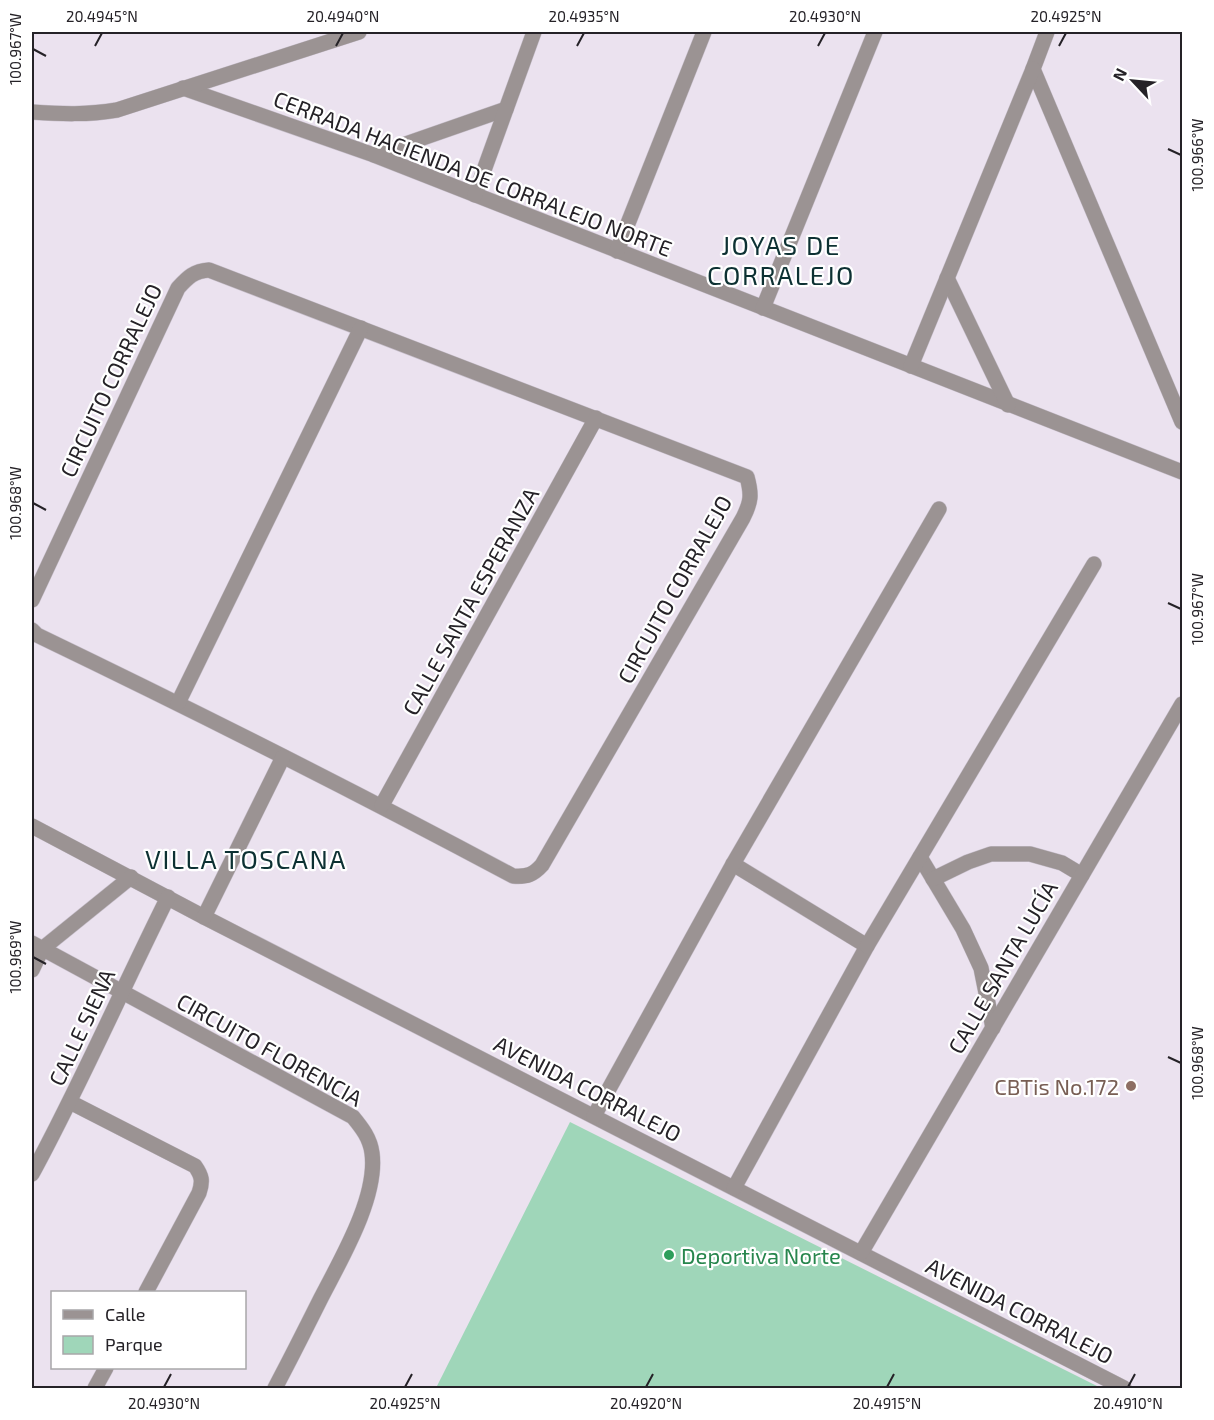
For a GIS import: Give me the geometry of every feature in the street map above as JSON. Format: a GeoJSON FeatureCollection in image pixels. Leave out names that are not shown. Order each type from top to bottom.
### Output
{"type":"FeatureCollection","features":[{"type":"Feature","properties":{"kind":"street"},"geometry":{"type":"LineString","coordinates":[[32,112],[97,113],[117,110],[359,32]]}},
{"type":"Feature","properties":{"kind":"street"},"geometry":{"type":"LineString","coordinates":[[475,195],[534,32]]}},
{"type":"Feature","properties":{"kind":"street"},"geometry":{"type":"LineString","coordinates":[[618,251],[704,32]]}},
{"type":"Feature","properties":{"kind":"street"},"geometry":{"type":"LineString","coordinates":[[763,308],[875,32]]}},
{"type":"Feature","properties":{"kind":"street"},"geometry":{"type":"LineString","coordinates":[[911,366],[1034,69],[1047,32]]}},
{"type":"Feature","properties":{"kind":"street"},"geometry":{"type":"LineString","coordinates":[[1034,69],[1182,422]]}},
{"type":"Feature","properties":{"kind":"street","name":"CERRADA HACIENDA DE CORRALEJO NORTE"},"geometry":{"type":"LineString","coordinates":[[183,88],[374,155],[1182,472]]}},
{"type":"Feature","properties":{"kind":"street"},"geometry":{"type":"LineString","coordinates":[[374,155],[506,109]]}},
{"type":"Feature","properties":{"kind":"street","name":"CIRCUITO CORRALEJO"},"geometry":{"type":"LineString","coordinates":[[32,600],[178,288],[197,271],[209,270],[747,477],[750,490],[750,504],[743,518],[542,865],[534,874],[525,876],[513,876],[382,805],[32,630]]}},
{"type":"Feature","properties":{"kind":"street"},"geometry":{"type":"LineString","coordinates":[[947,278],[1008,405]]}},
{"type":"Feature","properties":{"kind":"street"},"geometry":{"type":"LineString","coordinates":[[178,703],[361,328]]}},
{"type":"Feature","properties":{"kind":"street","name":"CALLE SANTA ESPERANZA"},"geometry":{"type":"LineString","coordinates":[[382,805],[596,418]]}},
{"type":"Feature","properties":{"kind":"street"},"geometry":{"type":"LineString","coordinates":[[594,1116],[733,864],[939,509]]}},
{"type":"Feature","properties":{"kind":"street"},"geometry":{"type":"LineString","coordinates":[[734,1188],[867,946],[1094,564]]}},
{"type":"Feature","properties":{"kind":"street","name":"CALLE SANTA LUCÍA"},"geometry":{"type":"LineString","coordinates":[[861,1253],[1182,704]]}},
{"type":"Feature","properties":{"kind":"street"},"geometry":{"type":"LineString","coordinates":[[204,917],[283,757]]}},
{"type":"Feature","properties":{"kind":"street","name":"AVENIDA CORRALEJO"},"geometry":{"type":"LineString","coordinates":[[32,826],[204,917],[1124,1389]]}},
{"type":"Feature","properties":{"kind":"street"},"geometry":{"type":"LineString","coordinates":[[933,879],[991,854],[1030,854],[1062,863],[1082,875]]}},
{"type":"Feature","properties":{"kind":"street"},"geometry":{"type":"LineString","coordinates":[[920,857],[963,929],[981,968],[993,1028]]}},
{"type":"Feature","properties":{"kind":"street"},"geometry":{"type":"LineString","coordinates":[[733,864],[867,946]]}},
{"type":"Feature","properties":{"kind":"street"},"geometry":{"type":"LineString","coordinates":[[32,970],[37,946],[131,877]]}},
{"type":"Feature","properties":{"kind":"street","name":"CALLE SIENA"},"geometry":{"type":"LineString","coordinates":[[32,1174],[70,1102],[121,991],[168,897]]}},
{"type":"Feature","properties":{"kind":"street","name":"CIRCUITO FLORENCIA"},"geometry":{"type":"LineString","coordinates":[[37,946],[353,1118],[366,1131],[372,1152],[372,1174],[363,1209],[351,1240],[275,1389]]}},
{"type":"Feature","properties":{"kind":"street"},"geometry":{"type":"LineString","coordinates":[[70,1102],[195,1166],[201,1175],[202,1184],[199,1193],[147,1291]]}},
{"type":"Feature","properties":{"kind":"street"},"geometry":{"type":"LineString","coordinates":[[95,1389],[105,1369]]}},
{"type":"Feature","properties":{"kind":"green space","name":"Deportiva Norte"},"geometry":{"type":"Polygon","coordinates":[[[570,1122],[1101,1388],[436,1388],[570,1122]]]}},
{"type":"Feature","properties":{"kind":"place","name":"CBTis No.172"},"geometry":{"type":"Point","coordinates":[1131,1086]}},
{"type":"Feature","properties":{"kind":"place","name":"Deportiva Norte"},"geometry":{"type":"Point","coordinates":[669,1255]}},
{"type":"Feature","properties":{"kind":"district","name":"JOYAS DE CORRALEJO"},"geometry":{"type":"Point","coordinates":[781,259]}},
{"type":"Feature","properties":{"kind":"district","name":"VILLA TOSCANA"},"geometry":{"type":"Point","coordinates":[246,858]}}]}
